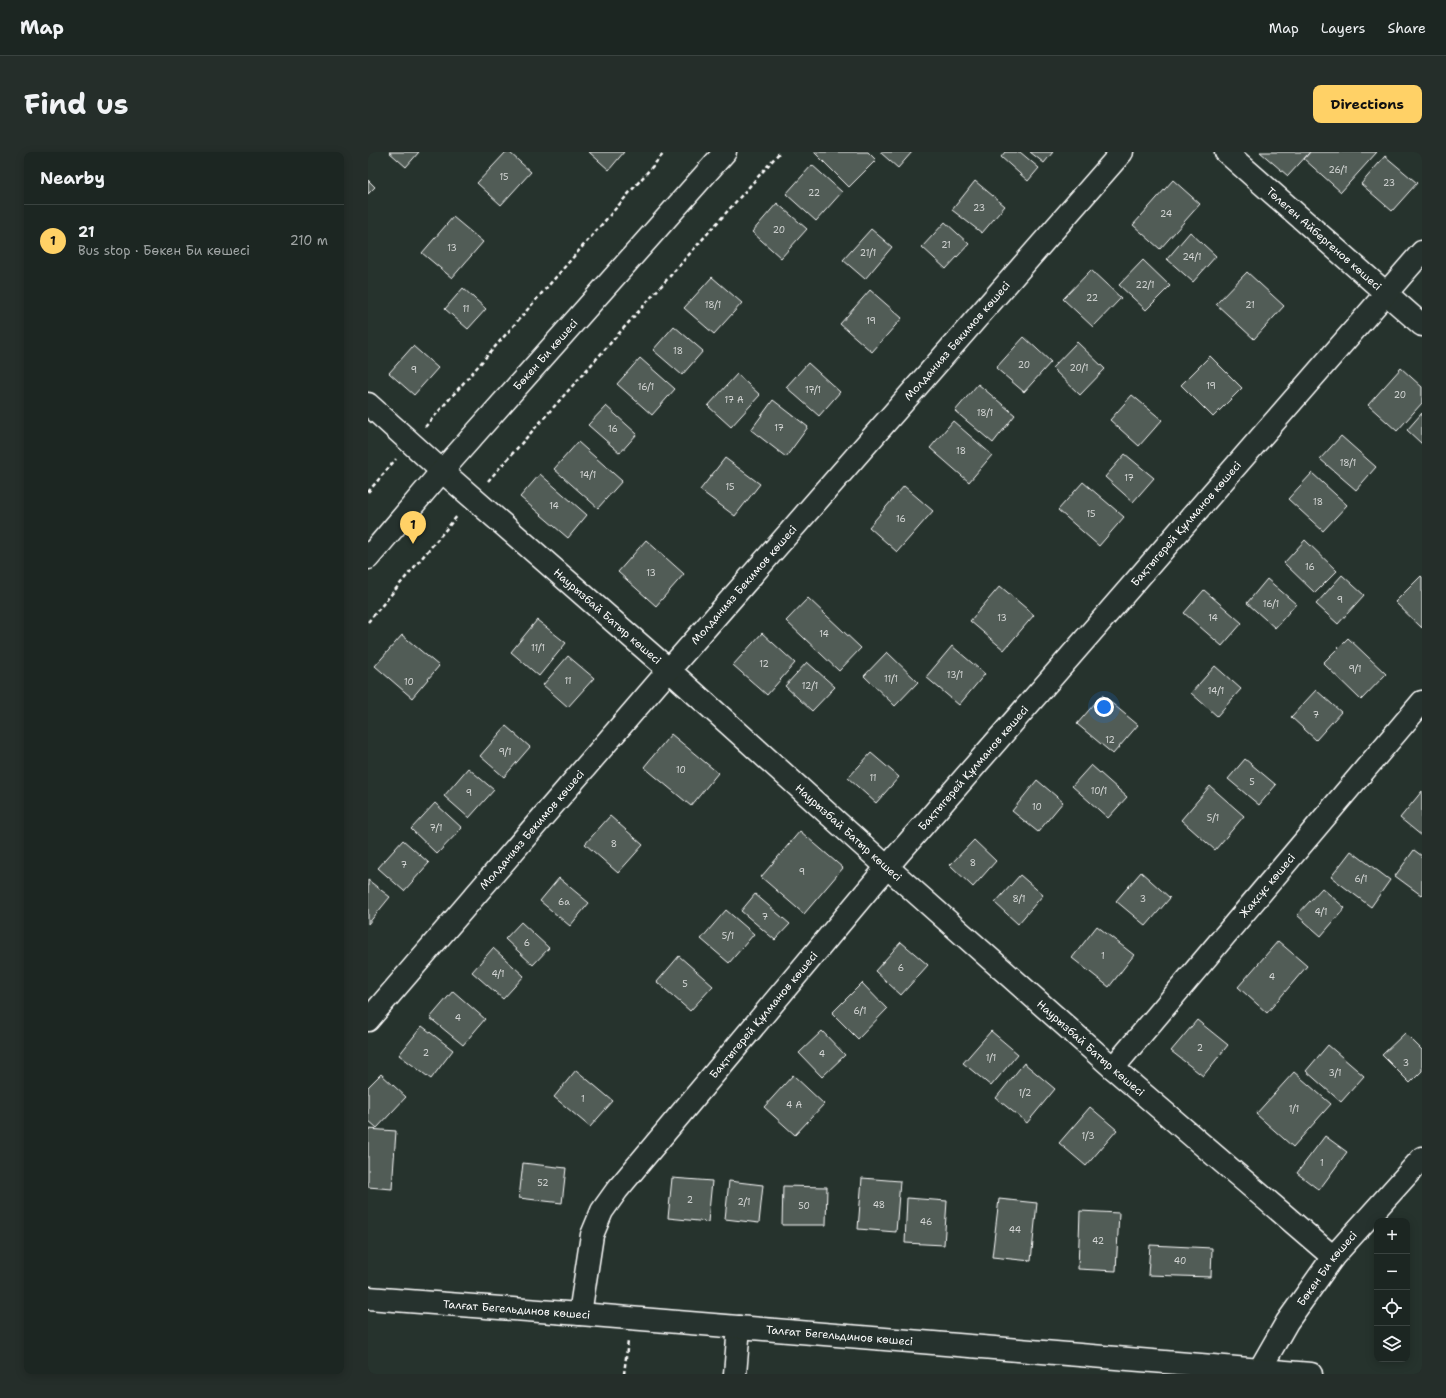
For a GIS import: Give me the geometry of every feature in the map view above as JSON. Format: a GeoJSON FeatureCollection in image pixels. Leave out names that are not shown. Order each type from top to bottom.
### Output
{"type":"FeatureCollection","features":[{"type":"Feature","properties":{"kind":"street","name":"Бөкен Би көшесі"},"geometry":{"type":"LineString","coordinates":[[368,558],[442,472],[725,152]]}},
{"type":"Feature","properties":{"kind":"street","name":"Молданияз Бекимов көшесі"},"geometry":{"type":"LineString","coordinates":[[368,1020],[669,670],[1122,152]]}},
{"type":"Feature","properties":{"kind":"street","name":"Төлеген Айбергенов көшесі"},"geometry":{"type":"LineString","coordinates":[[1226,152],[1422,325]]}},
{"type":"Feature","properties":{"kind":"street","name":"Бақтыгерей Құлманов көшесі"},"geometry":{"type":"LineString","coordinates":[[580,1314],[592,1235],[602,1211],[616,1190],[887,867],[1422,252]]}},
{"type":"Feature","properties":{"kind":"street","name":"Наурызбай Батыр көшесі"},"geometry":{"type":"LineString","coordinates":[[368,404],[442,472],[669,670],[1112,1068],[1333,1258]]}},
{"type":"Feature","properties":{"kind":"street","name":"Жақсұс көшесі"},"geometry":{"type":"LineString","coordinates":[[1112,1068],[1422,702]]}},
{"type":"Feature","properties":{"kind":"street","name":"Бөкен Би көшесі"},"geometry":{"type":"LineString","coordinates":[[1260,1369],[1287,1322],[1333,1258],[1422,1158]]}},
{"type":"Feature","properties":{"kind":"street","name":"Талғат Бегельдинов көшесі"},"geometry":{"type":"LineString","coordinates":[[368,1298],[739,1327],[1205,1370],[1260,1369],[1311,1374]]}},
{"type":"Feature","properties":{"kind":"street"},"geometry":{"type":"LineString","coordinates":[[735,1374],[739,1327]]}},
{"type":"Feature","properties":{"kind":"path"},"geometry":{"type":"LineString","coordinates":[[368,492],[664,152]]}},
{"type":"Feature","properties":{"kind":"path"},"geometry":{"type":"LineString","coordinates":[[368,622],[473,498],[780,152]]}},
{"type":"Feature","properties":{"kind":"path"},"geometry":{"type":"LineString","coordinates":[[624,1374],[631,1318]]}},
{"type":"Feature","properties":{"kind":"building"},"geometry":{"type":"Polygon","coordinates":[[[389,152],[419,152],[406,167],[389,152]]]}},
{"type":"Feature","properties":{"kind":"building"},"geometry":{"type":"Polygon","coordinates":[[[506,152],[509,152],[531,172],[501,205],[477,183],[506,152]]]}},
{"type":"Feature","properties":{"kind":"building"},"geometry":{"type":"Polygon","coordinates":[[[589,152],[624,152],[609,170],[589,152]]]}},
{"type":"Feature","properties":{"kind":"building"},"geometry":{"type":"Polygon","coordinates":[[[814,152],[868,152],[876,160],[849,187],[814,152]]]}},
{"type":"Feature","properties":{"kind":"building"},"geometry":{"type":"Polygon","coordinates":[[[881,152],[912,152],[898,168],[881,152]]]}},
{"type":"Feature","properties":{"kind":"building"},"geometry":{"type":"Polygon","coordinates":[[[1005,152],[1020,152],[1039,168],[1028,181],[1001,157],[1005,152]]]}},
{"type":"Feature","properties":{"kind":"building"},"geometry":{"type":"Polygon","coordinates":[[[1030,152],[1053,152],[1044,163],[1030,152]]]}},
{"type":"Feature","properties":{"kind":"building"},"geometry":{"type":"Polygon","coordinates":[[[1260,152],[1310,152],[1288,176],[1260,152]]]}},
{"type":"Feature","properties":{"kind":"building"},"geometry":{"type":"Polygon","coordinates":[[[1310,152],[1377,152],[1341,192],[1304,159],[1310,152]]]}},
{"type":"Feature","properties":{"kind":"building"},"geometry":{"type":"Polygon","coordinates":[[[1385,156],[1417,183],[1392,211],[1361,184],[1385,156]]]}},
{"type":"Feature","properties":{"kind":"building"},"geometry":{"type":"Polygon","coordinates":[[[812,165],[842,192],[816,221],[786,194],[812,165]]]}},
{"type":"Feature","properties":{"kind":"building"},"geometry":{"type":"Polygon","coordinates":[[[368,180],[375,187],[368,194],[368,180]]]}},
{"type":"Feature","properties":{"kind":"building"},"geometry":{"type":"Polygon","coordinates":[[[1173,180],[1200,204],[1160,249],[1133,225],[1173,180]]]}},
{"type":"Feature","properties":{"kind":"building"},"geometry":{"type":"Polygon","coordinates":[[[975,181],[1005,206],[982,233],[952,210],[975,181]]]}},
{"type":"Feature","properties":{"kind":"building"},"geometry":{"type":"Polygon","coordinates":[[[777,203],[807,229],[781,258],[752,232],[777,203]]]}},
{"type":"Feature","properties":{"kind":"building"},"geometry":{"type":"Polygon","coordinates":[[[453,217],[483,242],[452,278],[422,253],[453,217]]]}},
{"type":"Feature","properties":{"kind":"building"},"geometry":{"type":"Polygon","coordinates":[[[945,222],[969,244],[946,269],[922,247],[945,222]]]}},
{"type":"Feature","properties":{"kind":"building"},"geometry":{"type":"Polygon","coordinates":[[[871,229],[892,247],[865,279],[843,260],[871,229]]]}},
{"type":"Feature","properties":{"kind":"building"},"geometry":{"type":"Polygon","coordinates":[[[1190,232],[1216,256],[1193,282],[1167,259],[1190,232]]]}},
{"type":"Feature","properties":{"kind":"building"},"geometry":{"type":"Polygon","coordinates":[[[1143,260],[1170,286],[1146,310],[1119,285],[1143,260]]]}},
{"type":"Feature","properties":{"kind":"building"},"geometry":{"type":"Polygon","coordinates":[[[1091,270],[1121,298],[1093,327],[1063,299],[1091,270]]]}},
{"type":"Feature","properties":{"kind":"building"},"geometry":{"type":"Polygon","coordinates":[[[1247,272],[1284,306],[1254,339],[1216,304],[1247,272]]]}},
{"type":"Feature","properties":{"kind":"building"},"geometry":{"type":"Polygon","coordinates":[[[712,277],[742,303],[714,334],[684,308],[712,277]]]}},
{"type":"Feature","properties":{"kind":"building"},"geometry":{"type":"Polygon","coordinates":[[[463,288],[486,309],[468,329],[445,309],[463,288]]]}},
{"type":"Feature","properties":{"kind":"building"},"geometry":{"type":"Polygon","coordinates":[[[870,290],[902,318],[872,352],[840,324],[870,290]]]}},
{"type":"Feature","properties":{"kind":"building"},"geometry":{"type":"Polygon","coordinates":[[[674,326],[703,351],[682,375],[653,350],[674,326]]]}},
{"type":"Feature","properties":{"kind":"building"},"geometry":{"type":"Polygon","coordinates":[[[1024,337],[1051,362],[1024,392],[996,368],[1024,337]]]}},
{"type":"Feature","properties":{"kind":"building"},"geometry":{"type":"Polygon","coordinates":[[[1077,342],[1105,369],[1080,395],[1052,368],[1077,342]]]}},
{"type":"Feature","properties":{"kind":"building"},"geometry":{"type":"Polygon","coordinates":[[[413,346],[438,368],[414,395],[389,373],[413,346]]]}},
{"type":"Feature","properties":{"kind":"building"},"geometry":{"type":"Polygon","coordinates":[[[1210,356],[1242,388],[1213,417],[1181,385],[1210,356]]]}},
{"type":"Feature","properties":{"kind":"building"},"geometry":{"type":"Polygon","coordinates":[[[640,358],[675,389],[652,415],[617,384],[640,358]]]}},
{"type":"Feature","properties":{"kind":"building"},"geometry":{"type":"Polygon","coordinates":[[[808,363],[840,392],[819,416],[786,387],[808,363]]]}},
{"type":"Feature","properties":{"kind":"building"},"geometry":{"type":"Polygon","coordinates":[[[1401,368],[1422,387],[1422,403],[1397,431],[1368,405],[1401,368]]]}},
{"type":"Feature","properties":{"kind":"building"},"geometry":{"type":"Polygon","coordinates":[[[737,374],[760,395],[731,427],[708,406],[737,374]]]}},
{"type":"Feature","properties":{"kind":"building"},"geometry":{"type":"Polygon","coordinates":[[[978,384],[1015,415],[993,443],[955,411],[978,384]]]}},
{"type":"Feature","properties":{"kind":"building"},"geometry":{"type":"Polygon","coordinates":[[[1132,395],[1162,420],[1139,446],[1110,420],[1132,395]]]}},
{"type":"Feature","properties":{"kind":"building"},"geometry":{"type":"Polygon","coordinates":[[[773,400],[808,427],[786,457],[751,430],[773,400]]]}},
{"type":"Feature","properties":{"kind":"building"},"geometry":{"type":"Polygon","coordinates":[[[606,406],[637,434],[620,453],[588,425],[606,406]]]}},
{"type":"Feature","properties":{"kind":"building"},"geometry":{"type":"Polygon","coordinates":[[[1422,413],[1422,444],[1407,430],[1422,413]]]}},
{"type":"Feature","properties":{"kind":"building"},"geometry":{"type":"Polygon","coordinates":[[[953,421],[992,455],[969,482],[930,448],[953,421]]]}},
{"type":"Feature","properties":{"kind":"building"},"geometry":{"type":"Polygon","coordinates":[[[1341,436],[1376,467],[1356,490],[1320,459],[1341,436]]]}},
{"type":"Feature","properties":{"kind":"building"},"geometry":{"type":"Polygon","coordinates":[[[578,442],[622,481],[598,508],[554,469],[578,442]]]}},
{"type":"Feature","properties":{"kind":"building"},"geometry":{"type":"Polygon","coordinates":[[[1125,454],[1154,478],[1133,502],[1105,477],[1125,454]]]}},
{"type":"Feature","properties":{"kind":"building"},"geometry":{"type":"Polygon","coordinates":[[[725,458],[760,484],[735,516],[700,490],[725,458]]]}},
{"type":"Feature","properties":{"kind":"building"},"geometry":{"type":"Polygon","coordinates":[[[1312,473],[1347,505],[1323,531],[1288,499],[1312,473]]]}},
{"type":"Feature","properties":{"kind":"building"},"geometry":{"type":"Polygon","coordinates":[[[540,474],[587,515],[568,538],[520,497],[540,474]]]}},
{"type":"Feature","properties":{"kind":"building"},"geometry":{"type":"Polygon","coordinates":[[[1083,482],[1124,517],[1099,546],[1058,510],[1083,482]]]}},
{"type":"Feature","properties":{"kind":"building"},"geometry":{"type":"Polygon","coordinates":[[[904,486],[933,511],[897,552],[869,527],[904,486]]]}},
{"type":"Feature","properties":{"kind":"building"},"geometry":{"type":"Polygon","coordinates":[[[646,540],[684,574],[656,606],[618,572],[646,540]]]}},
{"type":"Feature","properties":{"kind":"building"},"geometry":{"type":"Polygon","coordinates":[[[1305,540],[1337,571],[1315,593],[1284,563],[1305,540]]]}},
{"type":"Feature","properties":{"kind":"building"},"geometry":{"type":"Polygon","coordinates":[[[1342,575],[1364,595],[1338,624],[1316,604],[1342,575]]]}},
{"type":"Feature","properties":{"kind":"building"},"geometry":{"type":"Polygon","coordinates":[[[1421,576],[1422,577],[1422,628],[1395,602],[1421,576]]]}},
{"type":"Feature","properties":{"kind":"building"},"geometry":{"type":"Polygon","coordinates":[[[1267,579],[1296,604],[1275,628],[1247,603],[1267,579]]]}},
{"type":"Feature","properties":{"kind":"building"},"geometry":{"type":"Polygon","coordinates":[[[1000,586],[1034,615],[1004,650],[970,621],[1000,586]]]}},
{"type":"Feature","properties":{"kind":"building"},"geometry":{"type":"Polygon","coordinates":[[[1204,590],[1242,623],[1222,646],[1184,613],[1204,590]]]}},
{"type":"Feature","properties":{"kind":"building"},"geometry":{"type":"Polygon","coordinates":[[[808,598],[861,648],[839,671],[786,621],[808,598]]]}},
{"type":"Feature","properties":{"kind":"building"},"geometry":{"type":"Polygon","coordinates":[[[537,620],[566,643],[539,676],[511,652],[537,620]]]}},
{"type":"Feature","properties":{"kind":"building"},"geometry":{"type":"Polygon","coordinates":[[[762,633],[795,663],[767,695],[733,665],[762,633]]]}},
{"type":"Feature","properties":{"kind":"building"},"geometry":{"type":"Polygon","coordinates":[[[402,635],[439,666],[412,698],[375,666],[402,635]]]}},
{"type":"Feature","properties":{"kind":"building"},"geometry":{"type":"Polygon","coordinates":[[[1348,638],[1386,674],[1361,700],[1323,663],[1348,638]]]}},
{"type":"Feature","properties":{"kind":"building"},"geometry":{"type":"Polygon","coordinates":[[[952,646],[985,674],[959,705],[926,677],[952,646]]]}},
{"type":"Feature","properties":{"kind":"building"},"geometry":{"type":"Polygon","coordinates":[[[887,652],[918,682],[895,706],[864,676],[887,652]]]}},
{"type":"Feature","properties":{"kind":"building"},"geometry":{"type":"Polygon","coordinates":[[[568,656],[594,678],[568,707],[543,685],[568,656]]]}},
{"type":"Feature","properties":{"kind":"building"},"geometry":{"type":"Polygon","coordinates":[[[807,662],[835,687],[812,711],[785,686],[807,662]]]}},
{"type":"Feature","properties":{"kind":"building"},"geometry":{"type":"Polygon","coordinates":[[[1215,666],[1241,689],[1217,716],[1191,693],[1215,666]]]}},
{"type":"Feature","properties":{"kind":"building"},"geometry":{"type":"Polygon","coordinates":[[[1316,690],[1341,712],[1316,740],[1291,717],[1316,690]]]}},
{"type":"Feature","properties":{"kind":"building"},"geometry":{"type":"Polygon","coordinates":[[[1102,695],[1138,725],[1113,754],[1077,724],[1102,695]]]}},
{"type":"Feature","properties":{"kind":"building"},"geometry":{"type":"Polygon","coordinates":[[[506,726],[530,747],[504,777],[480,756],[506,726]]]}},
{"type":"Feature","properties":{"kind":"building"},"geometry":{"type":"Polygon","coordinates":[[[671,734],[718,773],[691,806],[644,767],[671,734]]]}},
{"type":"Feature","properties":{"kind":"building"},"geometry":{"type":"Polygon","coordinates":[[[871,753],[899,777],[876,803],[848,778],[871,753]]]}},
{"type":"Feature","properties":{"kind":"building"},"geometry":{"type":"Polygon","coordinates":[[[1245,759],[1276,785],[1259,805],[1228,779],[1245,759]]]}},
{"type":"Feature","properties":{"kind":"building"},"geometry":{"type":"Polygon","coordinates":[[[1091,765],[1127,797],[1108,818],[1072,786],[1091,765]]]}},
{"type":"Feature","properties":{"kind":"building"},"geometry":{"type":"Polygon","coordinates":[[[468,768],[494,790],[469,818],[444,796],[468,768]]]}},
{"type":"Feature","properties":{"kind":"building"},"geometry":{"type":"Polygon","coordinates":[[[1037,780],[1063,802],[1038,832],[1012,811],[1037,780]]]}},
{"type":"Feature","properties":{"kind":"building"},"geometry":{"type":"Polygon","coordinates":[[[1210,786],[1244,816],[1215,850],[1181,820],[1210,786]]]}},
{"type":"Feature","properties":{"kind":"building"},"geometry":{"type":"Polygon","coordinates":[[[1422,791],[1422,836],[1400,818],[1422,791]]]}},
{"type":"Feature","properties":{"kind":"building"},"geometry":{"type":"Polygon","coordinates":[[[435,803],[462,828],[437,854],[411,829],[435,803]]]}},
{"type":"Feature","properties":{"kind":"building"},"geometry":{"type":"Polygon","coordinates":[[[610,816],[643,845],[618,873],[585,844],[610,816]]]}},
{"type":"Feature","properties":{"kind":"building"},"geometry":{"type":"Polygon","coordinates":[[[800,831],[843,868],[804,914],[761,877],[800,831]]]}},
{"type":"Feature","properties":{"kind":"building"},"geometry":{"type":"Polygon","coordinates":[[[403,840],[429,863],[404,891],[378,868],[403,840]]]}},
{"type":"Feature","properties":{"kind":"building"},"geometry":{"type":"Polygon","coordinates":[[[974,840],[996,861],[973,887],[950,865],[974,840]]]}},
{"type":"Feature","properties":{"kind":"building"},"geometry":{"type":"Polygon","coordinates":[[[1414,850],[1422,856],[1421,895],[1395,876],[1414,850]]]}},
{"type":"Feature","properties":{"kind":"building"},"geometry":{"type":"Polygon","coordinates":[[[1351,851],[1390,880],[1371,907],[1331,877],[1351,851]]]}},
{"type":"Feature","properties":{"kind":"building"},"geometry":{"type":"Polygon","coordinates":[[[1141,872],[1170,898],[1146,926],[1116,901],[1141,872]]]}},
{"type":"Feature","properties":{"kind":"building"},"geometry":{"type":"Polygon","coordinates":[[[1020,875],[1043,895],[1018,924],[995,903],[1020,875]]]}},
{"type":"Feature","properties":{"kind":"building"},"geometry":{"type":"Polygon","coordinates":[[[559,878],[589,903],[570,926],[540,901],[559,878]]]}},
{"type":"Feature","properties":{"kind":"building"},"geometry":{"type":"Polygon","coordinates":[[[368,880],[390,897],[368,924],[368,880]]]}},
{"type":"Feature","properties":{"kind":"building"},"geometry":{"type":"Polygon","coordinates":[[[1322,888],[1345,908],[1321,936],[1297,915],[1322,888]]]}},
{"type":"Feature","properties":{"kind":"building"},"geometry":{"type":"Polygon","coordinates":[[[755,894],[790,924],[775,940],[741,911],[755,894]]]}},
{"type":"Feature","properties":{"kind":"building"},"geometry":{"type":"Polygon","coordinates":[[[726,910],[754,934],[729,963],[701,939],[726,910]]]}},
{"type":"Feature","properties":{"kind":"building"},"geometry":{"type":"Polygon","coordinates":[[[521,922],[549,948],[533,965],[505,939],[521,922]]]}},
{"type":"Feature","properties":{"kind":"building"},"geometry":{"type":"Polygon","coordinates":[[[1097,926],[1134,955],[1109,987],[1072,958],[1097,926]]]}},
{"type":"Feature","properties":{"kind":"building"},"geometry":{"type":"Polygon","coordinates":[[[1278,941],[1307,966],[1267,1013],[1238,987],[1278,941]]]}},
{"type":"Feature","properties":{"kind":"building"},"geometry":{"type":"Polygon","coordinates":[[[901,942],[928,965],[901,995],[875,971],[901,942]]]}},
{"type":"Feature","properties":{"kind":"building"},"geometry":{"type":"Polygon","coordinates":[[[493,948],[524,976],[503,999],[472,972],[493,948]]]}},
{"type":"Feature","properties":{"kind":"building"},"geometry":{"type":"Polygon","coordinates":[[[679,956],[713,986],[690,1011],[657,982],[679,956]]]}},
{"type":"Feature","properties":{"kind":"building"},"geometry":{"type":"Polygon","coordinates":[[[862,983],[887,1009],[858,1039],[832,1013],[862,983]]]}},
{"type":"Feature","properties":{"kind":"building"},"geometry":{"type":"Polygon","coordinates":[[[453,991],[485,1019],[463,1045],[430,1018],[453,991]]]}},
{"type":"Feature","properties":{"kind":"building"},"geometry":{"type":"Polygon","coordinates":[[[1197,1020],[1228,1045],[1203,1076],[1171,1051],[1197,1020]]]}},
{"type":"Feature","properties":{"kind":"building"},"geometry":{"type":"Polygon","coordinates":[[[422,1026],[453,1050],[431,1079],[399,1055],[422,1026]]]}},
{"type":"Feature","properties":{"kind":"building"},"geometry":{"type":"Polygon","coordinates":[[[822,1031],[845,1055],[822,1077],[799,1053],[822,1031]]]}},
{"type":"Feature","properties":{"kind":"building"},"geometry":{"type":"Polygon","coordinates":[[[991,1031],[1018,1054],[991,1086],[963,1063],[991,1031]]]}},
{"type":"Feature","properties":{"kind":"building"},"geometry":{"type":"Polygon","coordinates":[[[1405,1033],[1422,1050],[1422,1071],[1410,1083],[1382,1055],[1405,1033]]]}},
{"type":"Feature","properties":{"kind":"building"},"geometry":{"type":"Polygon","coordinates":[[[1328,1045],[1364,1076],[1341,1102],[1306,1071],[1328,1045]]]}},
{"type":"Feature","properties":{"kind":"building"},"geometry":{"type":"Polygon","coordinates":[[[1024,1063],[1055,1089],[1027,1123],[996,1098],[1024,1063]]]}},
{"type":"Feature","properties":{"kind":"building"},"geometry":{"type":"Polygon","coordinates":[[[576,1070],[613,1101],[590,1127],[554,1097],[576,1070]]]}},
{"type":"Feature","properties":{"kind":"building"},"geometry":{"type":"Polygon","coordinates":[[[1294,1072],[1331,1104],[1293,1147],[1256,1114],[1294,1072]]]}},
{"type":"Feature","properties":{"kind":"building"},"geometry":{"type":"Polygon","coordinates":[[[381,1074],[406,1097],[377,1128],[368,1120],[368,1087],[381,1074]]]}},
{"type":"Feature","properties":{"kind":"building"},"geometry":{"type":"Polygon","coordinates":[[[793,1075],[824,1104],[795,1135],[764,1107],[793,1075]]]}},
{"type":"Feature","properties":{"kind":"building"},"geometry":{"type":"Polygon","coordinates":[[[1090,1107],[1117,1130],[1086,1166],[1059,1143],[1090,1107]]]}},
{"type":"Feature","properties":{"kind":"building"},"geometry":{"type":"Polygon","coordinates":[[[368,1129],[396,1131],[392,1189],[368,1187],[368,1129]]]}},
{"type":"Feature","properties":{"kind":"building"},"geometry":{"type":"Polygon","coordinates":[[[1325,1136],[1347,1152],[1319,1190],[1297,1173],[1325,1136]]]}},
{"type":"Feature","properties":{"kind":"building"},"geometry":{"type":"Polygon","coordinates":[[[523,1163],[566,1168],[562,1203],[519,1198],[523,1163]]]}},
{"type":"Feature","properties":{"kind":"building"},"geometry":{"type":"Polygon","coordinates":[[[672,1178],[712,1181],[708,1222],[668,1218],[672,1178]]]}},
{"type":"Feature","properties":{"kind":"building"},"geometry":{"type":"Polygon","coordinates":[[[862,1178],[900,1181],[896,1232],[858,1229],[862,1178]]]}},
{"type":"Feature","properties":{"kind":"building"},"geometry":{"type":"Polygon","coordinates":[[[729,1181],[763,1185],[759,1223],[725,1219],[729,1181]]]}},
{"type":"Feature","properties":{"kind":"building"},"geometry":{"type":"Polygon","coordinates":[[[783,1186],[827,1187],[826,1225],[782,1225],[783,1186]]]}},
{"type":"Feature","properties":{"kind":"building"},"geometry":{"type":"Polygon","coordinates":[[[907,1198],[947,1201],[944,1245],[905,1243],[907,1198]]]}},
{"type":"Feature","properties":{"kind":"building"},"geometry":{"type":"Polygon","coordinates":[[[999,1199],[1037,1203],[1031,1261],[992,1257],[999,1199]]]}},
{"type":"Feature","properties":{"kind":"building"},"geometry":{"type":"Polygon","coordinates":[[[1080,1211],[1119,1213],[1116,1271],[1078,1269],[1080,1211]]]}},
{"type":"Feature","properties":{"kind":"building"},"geometry":{"type":"Polygon","coordinates":[[[1150,1245],[1212,1248],[1211,1277],[1148,1275],[1150,1245]]]}},
{"type":"Feature","properties":{"kind":"place","name":"21"},"geometry":{"type":"Point","coordinates":[413,544]}}]}
